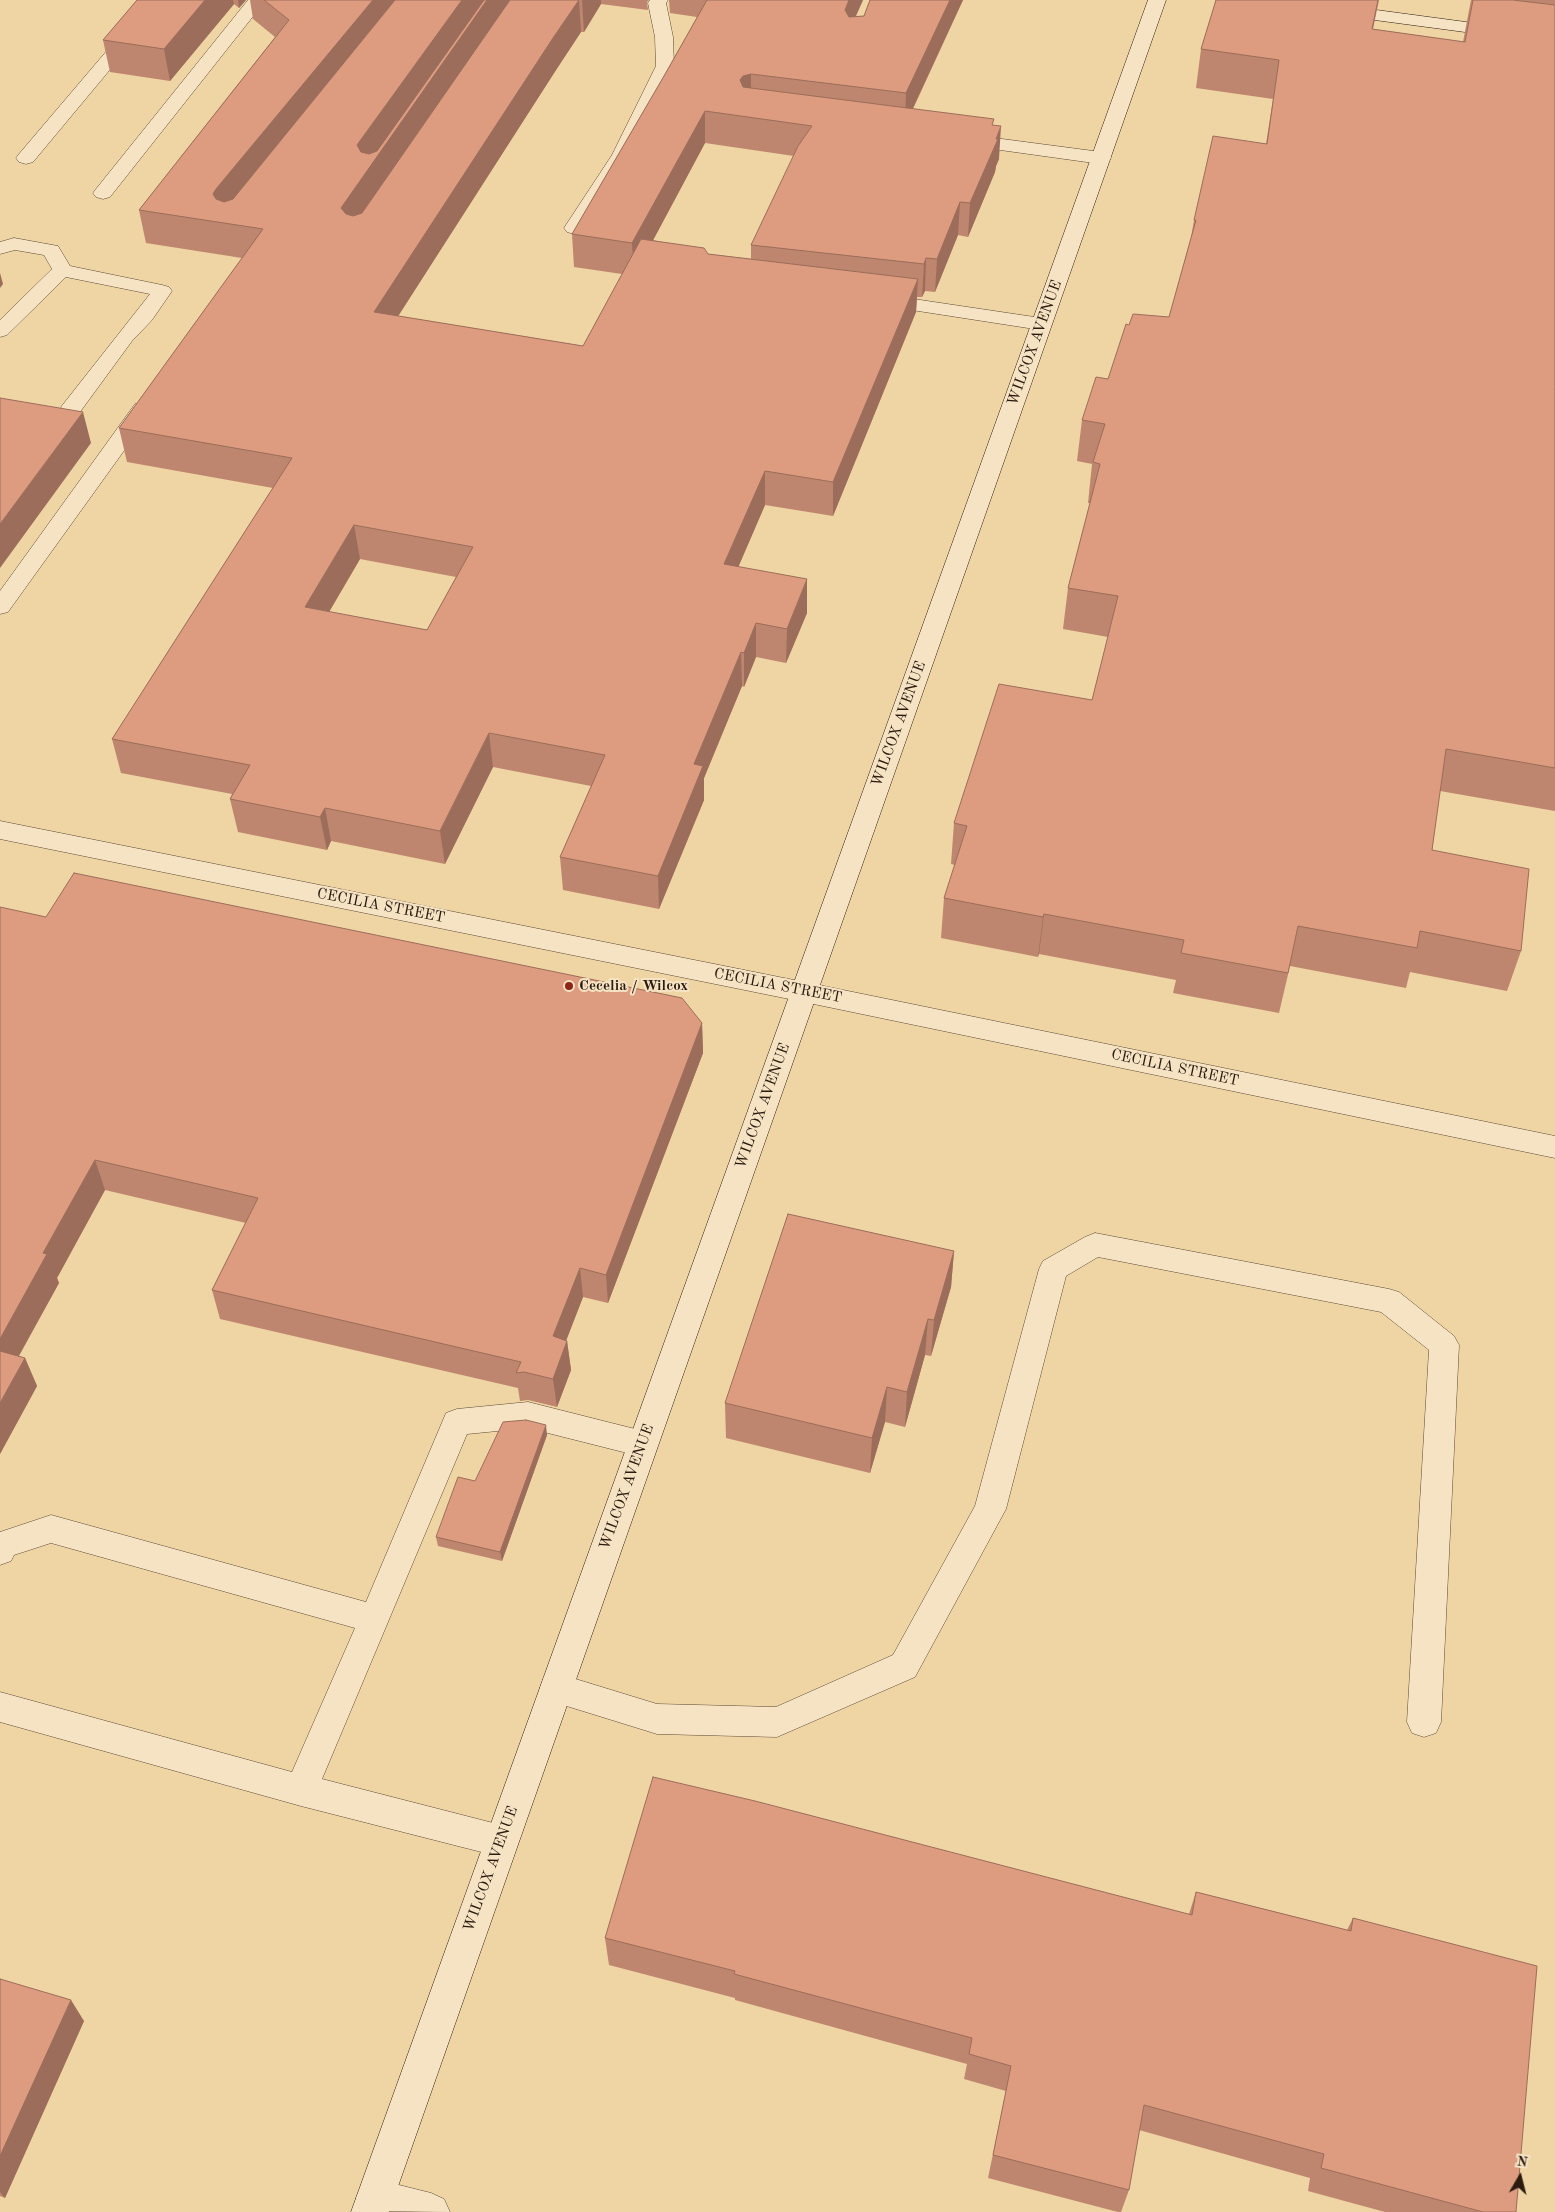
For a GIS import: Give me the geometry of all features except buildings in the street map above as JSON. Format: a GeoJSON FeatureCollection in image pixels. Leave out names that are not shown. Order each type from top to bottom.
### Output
{"type":"FeatureCollection","features":[{"type":"Feature","properties":{"kind":"street"},"geometry":{"type":"LineString","coordinates":[[26,158],[159,0]]}},
{"type":"Feature","properties":{"kind":"street"},"geometry":{"type":"LineString","coordinates":[[103,193],[257,0]]}},
{"type":"Feature","properties":{"kind":"street"},"geometry":{"type":"LineString","coordinates":[[574,228],[621,155],[665,66],[664,37],[657,3],[659,0]]}},
{"type":"Feature","properties":{"kind":"street","name":"WILCOX AVENUE"},"geometry":{"type":"LineString","coordinates":[[372,2205],[1157,0]]}},
{"type":"Feature","properties":{"kind":"street"},"geometry":{"type":"LineString","coordinates":[[1262,0],[1555,39]]}},
{"type":"Feature","properties":{"kind":"street"},"geometry":{"type":"LineString","coordinates":[[946,138],[1101,158]]}},
{"type":"Feature","properties":{"kind":"street"},"geometry":{"type":"LineString","coordinates":[[0,248],[14,244],[51,250],[62,270],[162,291],[145,316],[125,338],[72,407]]}},
{"type":"Feature","properties":{"kind":"street"},"geometry":{"type":"LineString","coordinates":[[0,331],[62,270]]}},
{"type":"Feature","properties":{"kind":"street"},"geometry":{"type":"LineString","coordinates":[[862,298],[930,306],[1042,324]]}},
{"type":"Feature","properties":{"kind":"street"},"geometry":{"type":"LineString","coordinates":[[0,606],[157,389]]}},
{"type":"Feature","properties":{"kind":"street","name":"CECILIA STREET"},"geometry":{"type":"LineString","coordinates":[[0,830],[804,992],[1555,1147]]}},
{"type":"Feature","properties":{"kind":"street"},"geometry":{"type":"LineString","coordinates":[[556,1688],[657,1718],[777,1722],[904,1666],[990,1509],[1053,1268],[1094,1244],[1389,1301],[1444,1344],[1424,1722]]}},
{"type":"Feature","properties":{"kind":"street"},"geometry":{"type":"LineString","coordinates":[[301,1790],[457,1422],[528,1415],[643,1444]]}},
{"type":"Feature","properties":{"kind":"street"},"geometry":{"type":"LineString","coordinates":[[0,1551],[3,1545],[51,1529],[375,1619]]}},
{"type":"Feature","properties":{"kind":"street"},"geometry":{"type":"LineString","coordinates":[[0,1706],[301,1790],[501,1841]]}},
{"type":"Feature","properties":{"kind":"street"},"geometry":{"type":"LineString","coordinates":[[372,2205],[431,2212]]}},
{"type":"Feature","properties":{"kind":"place","name":"Cecelia / Wilcox"},"geometry":{"type":"Point","coordinates":[569,986]}}]}
